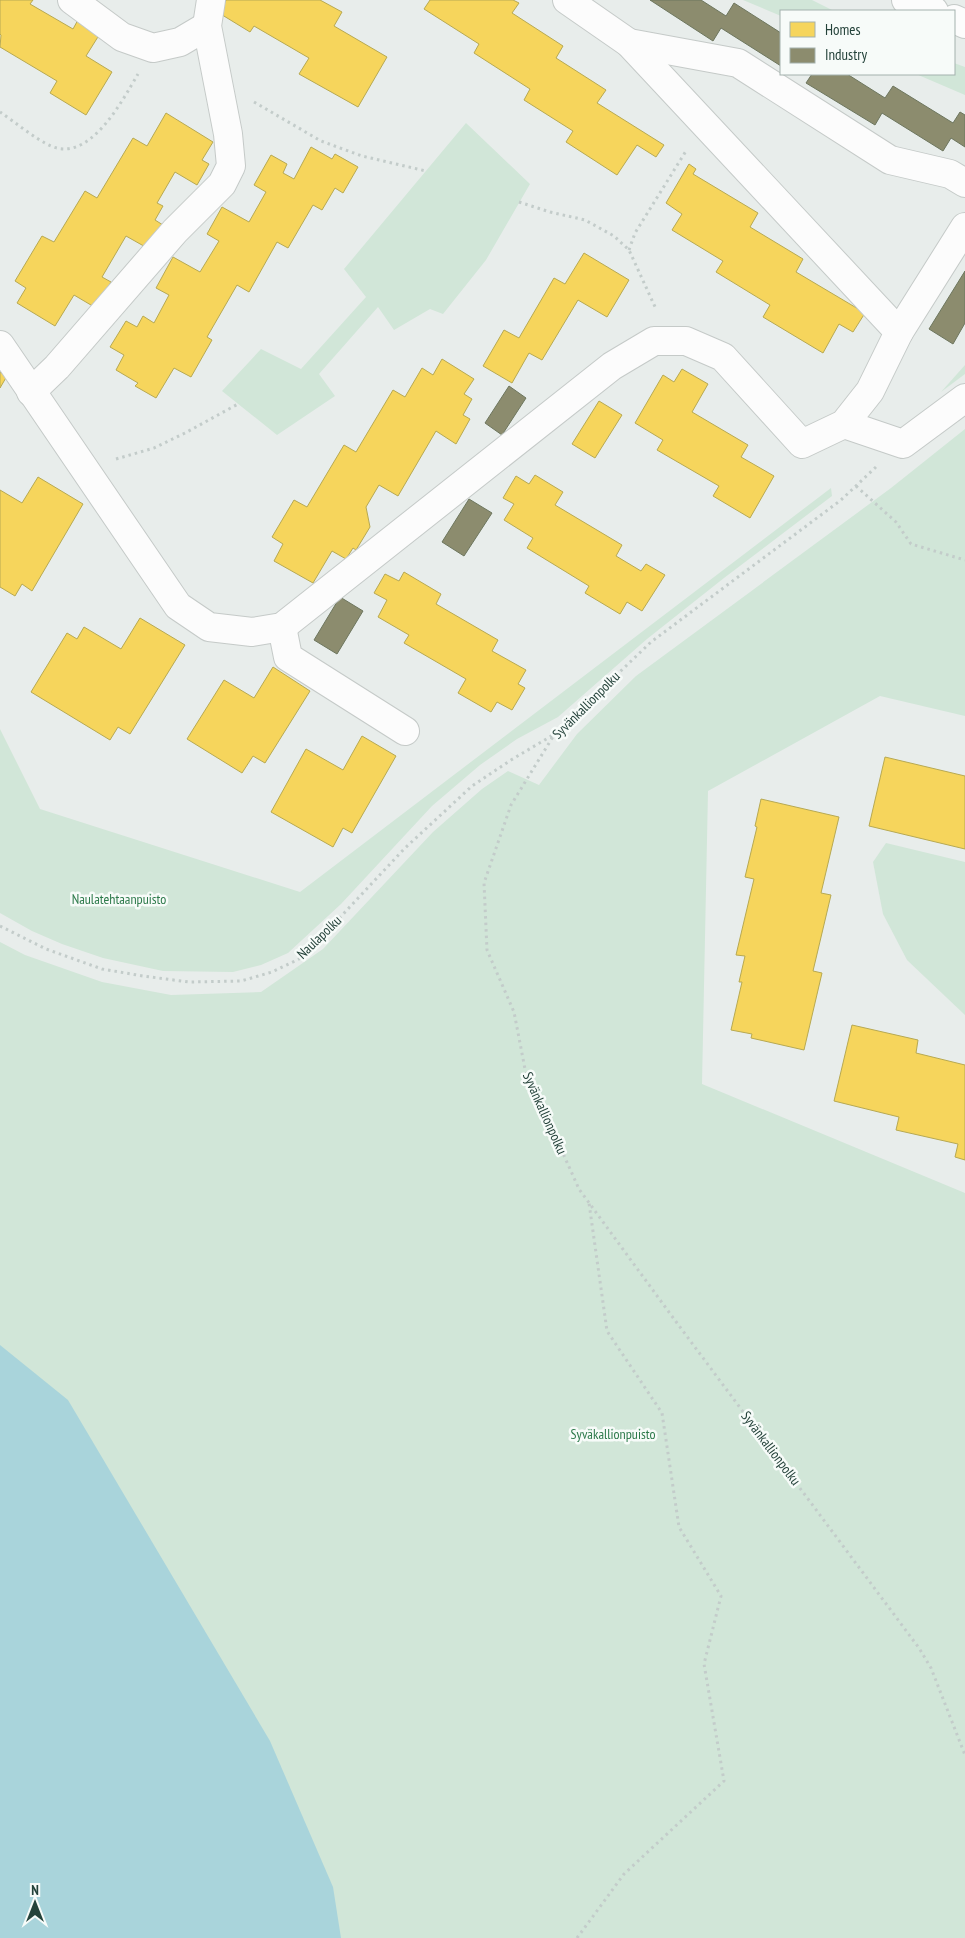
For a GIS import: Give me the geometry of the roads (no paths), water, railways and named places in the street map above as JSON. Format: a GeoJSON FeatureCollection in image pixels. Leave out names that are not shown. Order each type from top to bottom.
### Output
{"type":"FeatureCollection","features":[{"type":"Feature","properties":{"kind":"street"},"geometry":{"type":"LineString","coordinates":[[72,0],[122,37],[153,48],[180,42],[207,26]]}},
{"type":"Feature","properties":{"kind":"street"},"geometry":{"type":"LineString","coordinates":[[31,392],[56,367],[175,231],[222,184],[231,166],[228,134],[207,26],[212,0]]}},
{"type":"Feature","properties":{"kind":"street"},"geometry":{"type":"LineString","coordinates":[[567,0],[629,43],[900,332]]}},
{"type":"Feature","properties":{"kind":"street"},"geometry":{"type":"LineString","coordinates":[[906,0],[931,10]]}},
{"type":"Feature","properties":{"kind":"street"},"geometry":{"type":"LineString","coordinates":[[629,43],[738,63],[890,160],[950,174],[965,183]]}},
{"type":"Feature","properties":{"kind":"street"},"geometry":{"type":"LineString","coordinates":[[0,345],[178,606],[209,627],[252,632],[282,627],[612,366],[654,341],[686,341],[723,356],[802,444],[844,424],[870,391],[900,332],[965,227]]}},
{"type":"Feature","properties":{"kind":"street"},"geometry":{"type":"LineString","coordinates":[[844,424],[903,444],[965,398]]}},
{"type":"Feature","properties":{"kind":"street"},"geometry":{"type":"LineString","coordinates":[[282,627],[288,657],[405,731]]}},
{"type":"Feature","properties":{"kind":"water"},"geometry":{"type":"Polygon","coordinates":[[[0,1345],[68,1400],[270,1741],[333,1887],[341,1938],[0,1938],[0,1345]]]}},
{"type":"Feature","properties":{"kind":"park label","name":"Naulatehtaanpuisto"},"geometry":{"type":"Point","coordinates":[119,899]}},
{"type":"Feature","properties":{"kind":"park label","name":"Syväkallionpuisto"},"geometry":{"type":"Point","coordinates":[613,1434]}}]}
